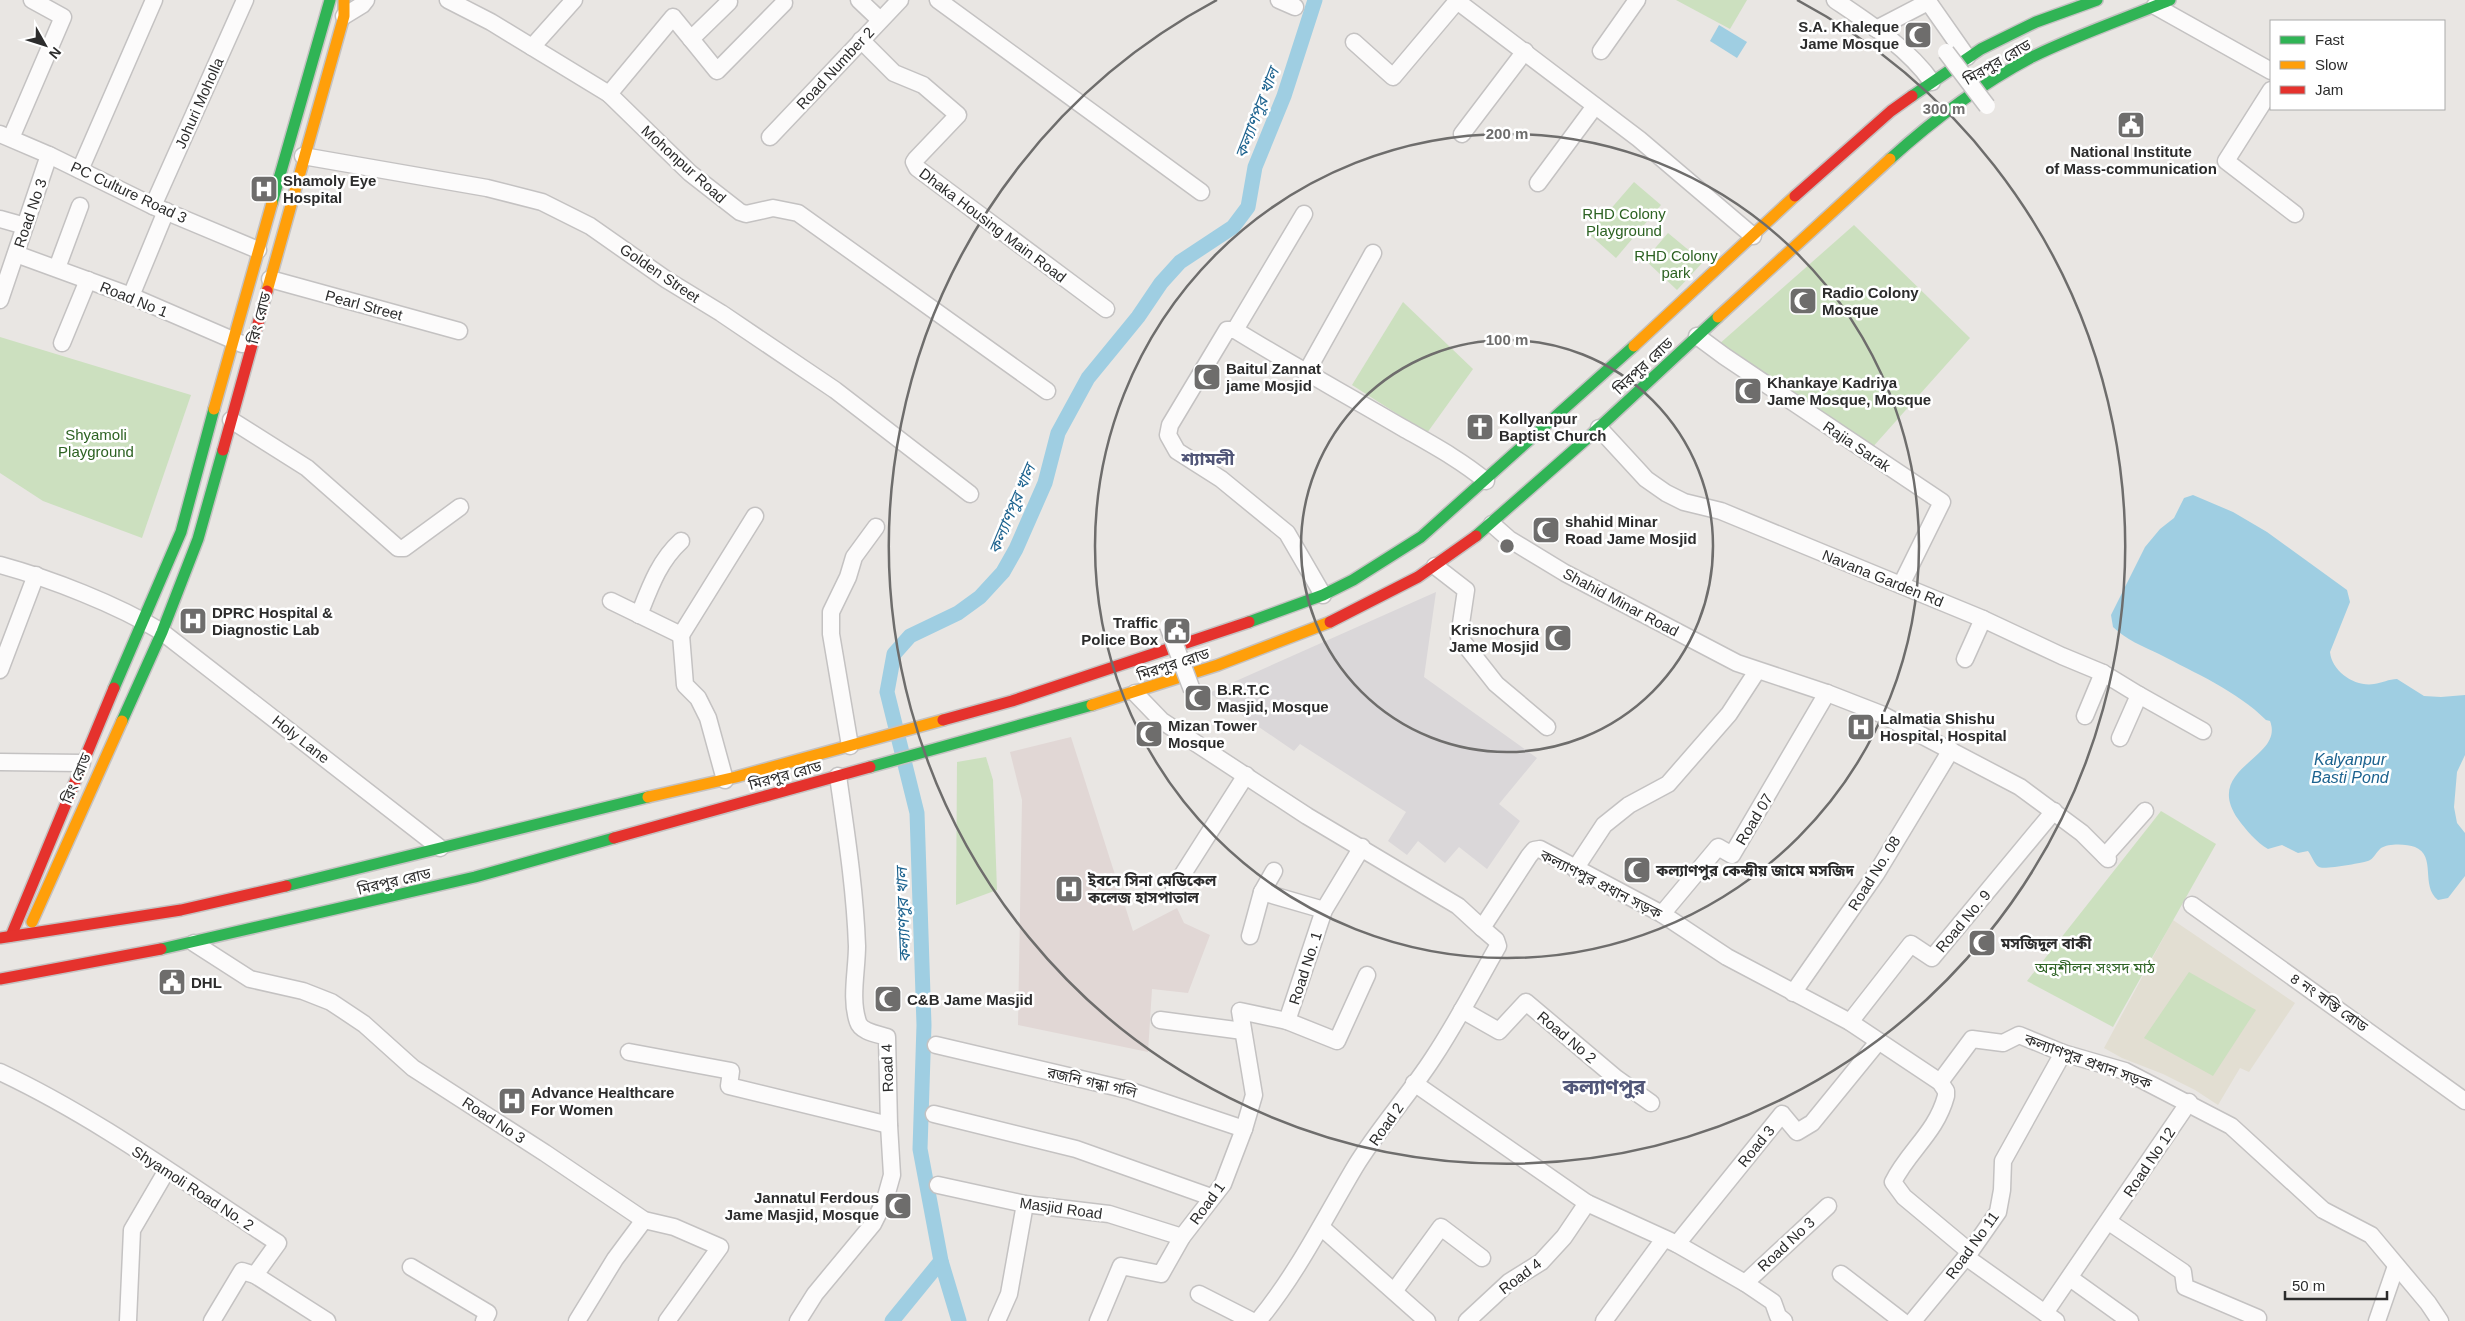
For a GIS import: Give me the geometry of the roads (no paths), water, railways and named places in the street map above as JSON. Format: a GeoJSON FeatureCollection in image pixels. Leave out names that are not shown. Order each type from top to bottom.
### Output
{"type":"FeatureCollection","features":[{"type":"Feature","properties":{"kind":"main road","name":"রিং রোড"},"geometry":{"type":"LineString","coordinates":[[5,937],[144,621],[181,532],[258,250],[330,0]]}},
{"type":"Feature","properties":{"kind":"main road","name":"মিরপুর রোড"},"geometry":{"type":"LineString","coordinates":[[5,937],[181,910],[440,848],[466,847],[628,801],[725,780],[1012,701],[1199,640],[1323,595],[1353,580],[1421,537],[1486,481],[1891,111],[1937,89],[1967,57],[2036,22],[2097,0]]}},
{"type":"Feature","properties":{"kind":"main road","name":"মিরপুর রোড"},"geometry":{"type":"LineString","coordinates":[[0,979],[194,943],[474,873],[838,776],[870,765],[1136,693],[1291,638],[1396,590],[1435,566],[1492,524],[1599,428],[1842,200],[1950,110],[1992,80],[2029,59],[2162,3]]}},
{"type":"Feature","properties":{"kind":"main road","name":"রিং রোড"},"geometry":{"type":"LineString","coordinates":[[27,934],[162,632],[198,539],[344,8]]}},
{"type":"Feature","properties":{"kind":"main road"},"geometry":{"type":"LineString","coordinates":[[1937,89],[1950,110]]}},
{"type":"Feature","properties":{"kind":"street"},"geometry":{"type":"LineString","coordinates":[[5,136],[63,17],[34,0]]}},
{"type":"Feature","properties":{"kind":"street"},"geometry":{"type":"LineString","coordinates":[[80,170],[154,0]]}},
{"type":"Feature","properties":{"kind":"street","name":"Johuri Moholla"},"geometry":{"type":"LineString","coordinates":[[159,208],[244,0]]}},
{"type":"Feature","properties":{"kind":"street"},"geometry":{"type":"LineString","coordinates":[[344,8],[362,5],[366,0]]}},
{"type":"Feature","properties":{"kind":"street","name":"Mohonpur Road"},"geometry":{"type":"LineString","coordinates":[[448,0],[532,47],[609,94],[690,173],[740,212],[746,214],[773,208],[798,214],[1047,391]]}},
{"type":"Feature","properties":{"kind":"street"},"geometry":{"type":"LineString","coordinates":[[532,47],[574,0]]}},
{"type":"Feature","properties":{"kind":"street"},"geometry":{"type":"LineString","coordinates":[[859,0],[880,20]]}},
{"type":"Feature","properties":{"kind":"street","name":"Road Number 2"},"geometry":{"type":"LineString","coordinates":[[770,137],[900,0]]}},
{"type":"Feature","properties":{"kind":"street"},"geometry":{"type":"LineString","coordinates":[[938,0],[1201,192]]}},
{"type":"Feature","properties":{"kind":"street"},"geometry":{"type":"LineString","coordinates":[[1279,0],[1295,7]]}},
{"type":"Feature","properties":{"kind":"street"},"geometry":{"type":"LineString","coordinates":[[1602,51],[1637,0]]}},
{"type":"Feature","properties":{"kind":"street"},"geometry":{"type":"LineString","coordinates":[[1835,0],[1876,29],[1914,60],[1937,89]]}},
{"type":"Feature","properties":{"kind":"street"},"geometry":{"type":"LineString","coordinates":[[1354,42],[1393,77],[1457,1],[1526,51],[1639,139],[1753,236]]}},
{"type":"Feature","properties":{"kind":"street"},"geometry":{"type":"LineString","coordinates":[[1876,29],[1928,1],[1967,57]]}},
{"type":"Feature","properties":{"kind":"street"},"geometry":{"type":"LineString","coordinates":[[691,39],[729,2]]}},
{"type":"Feature","properties":{"kind":"street"},"geometry":{"type":"LineString","coordinates":[[609,94],[673,17],[717,71],[784,3]]}},
{"type":"Feature","properties":{"kind":"street"},"geometry":{"type":"LineString","coordinates":[[2162,3],[2270,70]]}},
{"type":"Feature","properties":{"kind":"street","name":"Dhaka Housing Main Road"},"geometry":{"type":"LineString","coordinates":[[861,40],[894,73],[923,85],[958,114],[916,159],[914,162],[917,168],[1106,309]]}},
{"type":"Feature","properties":{"kind":"street"},"geometry":{"type":"LineString","coordinates":[[1462,134],[1526,51]]}},
{"type":"Feature","properties":{"kind":"street"},"geometry":{"type":"LineString","coordinates":[[1946,52],[1987,106]]}},
{"type":"Feature","properties":{"kind":"street"},"geometry":{"type":"LineString","coordinates":[[2270,92],[2226,161],[2295,214]]}},
{"type":"Feature","properties":{"kind":"street"},"geometry":{"type":"LineString","coordinates":[[1538,183],[1595,106]]}},
{"type":"Feature","properties":{"kind":"street","name":"PC Culture Road 3"},"geometry":{"type":"LineString","coordinates":[[5,136],[50,155],[159,208],[258,250]]}},
{"type":"Feature","properties":{"kind":"street","name":"Road No 3"},"geometry":{"type":"LineString","coordinates":[[0,300],[50,155]]}},
{"type":"Feature","properties":{"kind":"street","name":"Golden Street"},"geometry":{"type":"LineString","coordinates":[[303,156],[487,188],[542,202],[590,226],[667,280],[721,313],[835,390],[970,494]]}},
{"type":"Feature","properties":{"kind":"street"},"geometry":{"type":"LineString","coordinates":[[58,268],[80,206]]}},
{"type":"Feature","properties":{"kind":"street"},"geometry":{"type":"LineString","coordinates":[[130,296],[159,208]]}},
{"type":"Feature","properties":{"kind":"street"},"geometry":{"type":"LineString","coordinates":[[1235,330],[1304,214]]}},
{"type":"Feature","properties":{"kind":"street"},"geometry":{"type":"LineString","coordinates":[[0,218],[25,226]]}},
{"type":"Feature","properties":{"kind":"street"},"geometry":{"type":"LineString","coordinates":[[1306,373],[1373,253]]}},
{"type":"Feature","properties":{"kind":"street","name":"Road No 1"},"geometry":{"type":"LineString","coordinates":[[16,254],[130,296],[251,347]]}},
{"type":"Feature","properties":{"kind":"street","name":"Pearl Street"},"geometry":{"type":"LineString","coordinates":[[270,279],[459,331]]}},
{"type":"Feature","properties":{"kind":"street"},"geometry":{"type":"LineString","coordinates":[[62,344],[88,280]]}},
{"type":"Feature","properties":{"kind":"street"},"geometry":{"type":"LineString","coordinates":[[1323,595],[1287,533],[1221,479],[1177,451],[1168,435],[1170,425],[1226,331],[1229,329],[1235,330],[1470,467],[1486,481]]}},
{"type":"Feature","properties":{"kind":"street","name":"Rajia Sarak"},"geometry":{"type":"LineString","coordinates":[[1698,336],[1724,356],[1942,502],[1901,585]]}},
{"type":"Feature","properties":{"kind":"street"},"geometry":{"type":"LineString","coordinates":[[231,420],[307,468],[398,548],[404,548],[460,506]]}},
{"type":"Feature","properties":{"kind":"street","name":"Navana Garden Rd"},"geometry":{"type":"LineString","coordinates":[[1599,428],[1646,478],[1666,493],[1684,502],[1721,511],[1983,619],[2103,673],[2139,696],[2203,731]]}},
{"type":"Feature","properties":{"kind":"street"},"geometry":{"type":"LineString","coordinates":[[725,780],[708,718],[698,698],[685,685],[681,635],[755,516]]}},
{"type":"Feature","properties":{"kind":"street","name":"Shahid Minar Road"},"geometry":{"type":"LineString","coordinates":[[1492,524],[1510,539],[1564,573],[1757,671],[1827,693],[1881,714],[2020,787],[2082,833],[2107,858],[2145,811]]}},
{"type":"Feature","properties":{"kind":"street"},"geometry":{"type":"LineString","coordinates":[[850,746],[832,634],[831,612],[848,578],[854,557],[876,527]]}},
{"type":"Feature","properties":{"kind":"street"},"geometry":{"type":"LineString","coordinates":[[639,614],[656,571],[681,540]]}},
{"type":"Feature","properties":{"kind":"street"},"geometry":{"type":"LineString","coordinates":[[0,565],[36,575],[144,621],[162,632]]}},
{"type":"Feature","properties":{"kind":"street"},"geometry":{"type":"LineString","coordinates":[[1435,566],[1466,590],[1459,637],[1496,684],[1547,727]]}},
{"type":"Feature","properties":{"kind":"street"},"geometry":{"type":"LineString","coordinates":[[0,670],[36,575]]}},
{"type":"Feature","properties":{"kind":"street"},"geometry":{"type":"LineString","coordinates":[[611,601],[681,635]]}},
{"type":"Feature","properties":{"kind":"street"},"geometry":{"type":"LineString","coordinates":[[1965,659],[1983,619]]}},
{"type":"Feature","properties":{"kind":"street"},"geometry":{"type":"LineString","coordinates":[[1168,626],[1192,690]]}},
{"type":"Feature","properties":{"kind":"street","name":"Holy Lane"},"geometry":{"type":"LineString","coordinates":[[162,632],[440,848]]}},
{"type":"Feature","properties":{"kind":"street"},"geometry":{"type":"LineString","coordinates":[[1574,869],[1604,825],[1629,805],[1668,784],[1730,714],[1757,671]]}},
{"type":"Feature","properties":{"kind":"street"},"geometry":{"type":"LineString","coordinates":[[2085,716],[2103,673]]}},
{"type":"Feature","properties":{"kind":"street"},"geometry":{"type":"LineString","coordinates":[[1136,693],[1162,721],[1307,816],[1362,847],[1458,906],[1482,928]]}},
{"type":"Feature","properties":{"kind":"street","name":"Road 07"},"geometry":{"type":"LineString","coordinates":[[1662,914],[1718,847],[1732,855],[1827,693]]}},
{"type":"Feature","properties":{"kind":"street"},"geometry":{"type":"LineString","coordinates":[[2120,738],[2139,696]]}},
{"type":"Feature","properties":{"kind":"street","name":"Road No. 08"},"geometry":{"type":"LineString","coordinates":[[1793,993],[1876,874],[1951,750]]}},
{"type":"Feature","properties":{"kind":"street"},"geometry":{"type":"LineString","coordinates":[[0,762],[82,763]]}},
{"type":"Feature","properties":{"kind":"street","name":"Road 4"},"geometry":{"type":"LineString","coordinates":[[798,1321],[815,1294],[873,1224],[885,1200],[892,1175],[887,1037],[862,1028],[858,1024],[855,1009],[857,947],[852,878],[838,776]]}},
{"type":"Feature","properties":{"kind":"street"},"geometry":{"type":"LineString","coordinates":[[1174,888],[1246,776]]}},
{"type":"Feature","properties":{"kind":"street","name":"Road No. 9"},"geometry":{"type":"LineString","coordinates":[[1850,1022],[1911,944],[1932,958],[2054,811]]}},
{"type":"Feature","properties":{"kind":"street","name":"Road No. 1"},"geometry":{"type":"LineString","coordinates":[[1242,1029],[1240,1011],[1287,1021],[1324,910],[1362,847]]}},
{"type":"Feature","properties":{"kind":"street","name":"কল্যাণপুর প্রধান সড়ক"},"geometry":{"type":"LineString","coordinates":[[1482,928],[1534,850],[1540,849],[1574,869],[1662,914],[1727,958],[1850,1022],[1940,1082],[1972,1039],[2003,1043],[2019,1035],[2063,1053],[2125,1071],[2225,1122],[2244,1137],[2323,1210],[2372,1235],[2440,1321]]}},
{"type":"Feature","properties":{"kind":"street"},"geometry":{"type":"LineString","coordinates":[[1250,936],[1262,892],[1274,871]]}},
{"type":"Feature","properties":{"kind":"street"},"geometry":{"type":"LineString","coordinates":[[1262,892],[1324,910]]}},
{"type":"Feature","properties":{"kind":"street","name":"৪ নং বস্তি রোড"},"geometry":{"type":"LineString","coordinates":[[2192,905],[2465,1100]]}},
{"type":"Feature","properties":{"kind":"street","name":"Road 2"},"geometry":{"type":"LineString","coordinates":[[1258,1321],[1275,1300],[1322,1227],[1356,1165],[1433,1059],[1462,1010],[1498,946],[1496,940],[1482,928]]}},
{"type":"Feature","properties":{"kind":"street","name":"Road No 3"},"geometry":{"type":"LineString","coordinates":[[194,943],[250,979],[303,991],[331,1002],[364,1024],[413,1068],[545,1152],[644,1220],[674,1227],[720,1247],[667,1321]]}},
{"type":"Feature","properties":{"kind":"street"},"geometry":{"type":"LineString","coordinates":[[1287,1021],[1337,1041],[1367,975]]}},
{"type":"Feature","properties":{"kind":"street","name":"Road No 2"},"geometry":{"type":"LineString","coordinates":[[1462,1010],[1500,1031],[1526,1002],[1616,1078],[1651,1103]]}},
{"type":"Feature","properties":{"kind":"street"},"geometry":{"type":"LineString","coordinates":[[1160,1020],[1242,1029]]}},
{"type":"Feature","properties":{"kind":"street","name":"Road 1"},"geometry":{"type":"LineString","coordinates":[[1098,1321],[1121,1266],[1161,1274],[1182,1237],[1223,1184],[1244,1129],[1254,1095],[1242,1029]]}},
{"type":"Feature","properties":{"kind":"street","name":"Road 3"},"geometry":{"type":"LineString","coordinates":[[1604,1321],[1782,1114],[1798,1132],[1812,1123],[1878,1042]]}},
{"type":"Feature","properties":{"kind":"street","name":"রজনি গন্ধা গলি"},"geometry":{"type":"LineString","coordinates":[[936,1045],[1128,1090],[1244,1129]]}},
{"type":"Feature","properties":{"kind":"street"},"geometry":{"type":"LineString","coordinates":[[629,1052],[731,1071],[729,1086],[889,1125]]}},
{"type":"Feature","properties":{"kind":"street","name":"Road No 11"},"geometry":{"type":"LineString","coordinates":[[1913,1321],[1968,1254],[1998,1212],[2002,1190],[2003,1161],[2063,1053]]}},
{"type":"Feature","properties":{"kind":"street","name":"Shyamoli Road No. 2"},"geometry":{"type":"LineString","coordinates":[[0,1072],[45,1094],[167,1170],[278,1243],[255,1275]]}},
{"type":"Feature","properties":{"kind":"street","name":"Road No 12"},"geometry":{"type":"LineString","coordinates":[[1940,1082],[1946,1091],[1946,1096],[1932,1130],[1902,1164],[1893,1182],[1904,1197],[1968,1254],[2051,1317],[2070,1278],[2188,1102]]}},
{"type":"Feature","properties":{"kind":"street"},"geometry":{"type":"LineString","coordinates":[[1414,1083],[1587,1203],[1670,1242],[1745,1283],[1773,1302],[1778,1316],[1784,1321]]}},
{"type":"Feature","properties":{"kind":"street"},"geometry":{"type":"LineString","coordinates":[[934,1114],[1076,1149],[1212,1197]]}},
{"type":"Feature","properties":{"kind":"street"},"geometry":{"type":"LineString","coordinates":[[128,1321],[132,1230],[167,1170]]}},
{"type":"Feature","properties":{"kind":"street","name":"Masjid Road"},"geometry":{"type":"LineString","coordinates":[[938,1185],[1025,1204],[1109,1214],[1182,1237]]}},
{"type":"Feature","properties":{"kind":"street","name":"Road 4"},"geometry":{"type":"LineString","coordinates":[[1467,1321],[1509,1282],[1541,1262],[1564,1238],[1587,1203]]}},
{"type":"Feature","properties":{"kind":"street"},"geometry":{"type":"LineString","coordinates":[[997,1321],[1009,1294],[1025,1204]]}},
{"type":"Feature","properties":{"kind":"street","name":"Road No 3"},"geometry":{"type":"LineString","coordinates":[[1745,1283],[1828,1206]]}},
{"type":"Feature","properties":{"kind":"street"},"geometry":{"type":"LineString","coordinates":[[577,1321],[614,1259],[644,1220]]}},
{"type":"Feature","properties":{"kind":"street"},"geometry":{"type":"LineString","coordinates":[[2108,1222],[2183,1272],[2185,1287],[2258,1318]]}},
{"type":"Feature","properties":{"kind":"street"},"geometry":{"type":"LineString","coordinates":[[1322,1227],[1395,1290],[1427,1321]]}},
{"type":"Feature","properties":{"kind":"street"},"geometry":{"type":"LineString","coordinates":[[1395,1290],[1442,1227],[1482,1258]]}},
{"type":"Feature","properties":{"kind":"street"},"geometry":{"type":"LineString","coordinates":[[2377,1321],[2396,1266]]}},
{"type":"Feature","properties":{"kind":"street"},"geometry":{"type":"LineString","coordinates":[[411,1267],[488,1313],[484,1321]]}},
{"type":"Feature","properties":{"kind":"street"},"geometry":{"type":"LineString","coordinates":[[212,1321],[242,1271],[255,1275],[327,1321]]}},
{"type":"Feature","properties":{"kind":"street"},"geometry":{"type":"LineString","coordinates":[[1841,1274],[1902,1321]]}},
{"type":"Feature","properties":{"kind":"street"},"geometry":{"type":"LineString","coordinates":[[2070,1278],[2130,1321]]}},
{"type":"Feature","properties":{"kind":"street"},"geometry":{"type":"LineString","coordinates":[[1199,1294],[1252,1321]]}},
{"type":"Feature","properties":{"kind":"water"},"geometry":{"type":"Polygon","coordinates":[[[1719,25],[1747,42],[1737,58],[1710,41],[1719,25]]]}},
{"type":"Feature","properties":{"kind":"water","name":"Kalyanpur Basti Pond"},"geometry":{"type":"Polygon","coordinates":[[[2193,495],[2233,512],[2267,532],[2347,590],[2350,602],[2330,652],[2335,666],[2346,677],[2359,683],[2367,684],[2397,679],[2424,696],[2465,695],[2465,755],[2457,772],[2454,807],[2457,823],[2465,833],[2465,876],[2448,898],[2438,900],[2433,894],[2425,857],[2422,851],[2412,846],[2389,845],[2381,848],[2368,861],[2322,868],[2316,864],[2308,851],[2298,853],[2282,845],[2268,849],[2259,843],[2238,819],[2230,801],[2230,787],[2236,775],[2266,745],[2271,734],[2270,721],[2266,720],[2229,691],[2135,642],[2113,627],[2111,615],[2145,547],[2160,529],[2174,518],[2184,498],[2193,495]]]}},
{"type":"Feature","properties":{"kind":"waterway","name":"কল্যাণপুর খাল"},"geometry":{"type":"LineString","coordinates":[[959,1321],[941,1261],[920,1149],[924,1025],[917,813],[887,692],[894,654],[910,636],[958,613],[980,597],[1003,572],[1016,549],[1045,483],[1058,433],[1088,378],[1138,317],[1161,283],[1180,262],[1233,227],[1248,207],[1255,167],[1284,96],[1315,0]]}},
{"type":"Feature","properties":{"kind":"waterway"},"geometry":{"type":"LineString","coordinates":[[892,1321],[941,1261]]}},
{"type":"Feature","properties":{"kind":"place","name":"S.A. Khaleque Jame Mosque"},"geometry":{"type":"Point","coordinates":[1918,35]}},
{"type":"Feature","properties":{"kind":"place","name":"National Institute of Mass-communication"},"geometry":{"type":"Point","coordinates":[2131,125]}},
{"type":"Feature","properties":{"kind":"place","name":"Shamoly Eye Hospital"},"geometry":{"type":"Point","coordinates":[264,189]}},
{"type":"Feature","properties":{"kind":"place","name":"Radio Colony Mosque"},"geometry":{"type":"Point","coordinates":[1803,301]}},
{"type":"Feature","properties":{"kind":"place","name":"Baitul Zannat jame Mosjid"},"geometry":{"type":"Point","coordinates":[1207,377]}},
{"type":"Feature","properties":{"kind":"place","name":"Khankaye Kadriya Jame Mosque, Mosque"},"geometry":{"type":"Point","coordinates":[1748,391]}},
{"type":"Feature","properties":{"kind":"place","name":"Kollyanpur Baptist Church"},"geometry":{"type":"Point","coordinates":[1480,427]}},
{"type":"Feature","properties":{"kind":"place","name":"shahid Minar Road Jame Mosjid"},"geometry":{"type":"Point","coordinates":[1546,530]}},
{"type":"Feature","properties":{"kind":"place","name":"DPRC Hospital & Diagnostic Lab"},"geometry":{"type":"Point","coordinates":[193,621]}},
{"type":"Feature","properties":{"kind":"place","name":"Traffic Police Box"},"geometry":{"type":"Point","coordinates":[1177,631]}},
{"type":"Feature","properties":{"kind":"place","name":"Krisnochura Jame Mosjid"},"geometry":{"type":"Point","coordinates":[1558,638]}},
{"type":"Feature","properties":{"kind":"place","name":"B.R.T.C Masjid, Mosque"},"geometry":{"type":"Point","coordinates":[1198,698]}},
{"type":"Feature","properties":{"kind":"place","name":"Lalmatia Shishu Hospital, Hospital"},"geometry":{"type":"Point","coordinates":[1861,727]}},
{"type":"Feature","properties":{"kind":"place","name":"Mizan Tower Mosque"},"geometry":{"type":"Point","coordinates":[1149,734]}},
{"type":"Feature","properties":{"kind":"place","name":"কল্যাণপুর কেন্দ্রীয় জামে মসজিদ"},"geometry":{"type":"Point","coordinates":[1637,870]}},
{"type":"Feature","properties":{"kind":"place","name":"ইবনে সিনা মেডিকেল কলেজ হাসপাতাল"},"geometry":{"type":"Point","coordinates":[1069,889]}},
{"type":"Feature","properties":{"kind":"place","name":"মসজিদুল বাকী"},"geometry":{"type":"Point","coordinates":[1982,943]}},
{"type":"Feature","properties":{"kind":"place","name":"DHL"},"geometry":{"type":"Point","coordinates":[172,982]}},
{"type":"Feature","properties":{"kind":"place","name":"C&B Jame Masjid"},"geometry":{"type":"Point","coordinates":[888,999]}},
{"type":"Feature","properties":{"kind":"place","name":"Advance Healthcare For Women"},"geometry":{"type":"Point","coordinates":[512,1101]}},
{"type":"Feature","properties":{"kind":"place","name":"Jannatul Ferdous Jame Masjid, Mosque"},"geometry":{"type":"Point","coordinates":[898,1206]}},
{"type":"Feature","properties":{"kind":"district","name":"শ্যামলী"},"geometry":{"type":"Point","coordinates":[1208,459]}},
{"type":"Feature","properties":{"kind":"district","name":"কল্যাণপুর"},"geometry":{"type":"Point","coordinates":[1604,1087]}},
{"type":"Feature","properties":{"kind":"park label","name":"RHD Colony Playground"},"geometry":{"type":"Point","coordinates":[1624,222]}},
{"type":"Feature","properties":{"kind":"park label","name":"RHD Colony park"},"geometry":{"type":"Point","coordinates":[1676,264]}},
{"type":"Feature","properties":{"kind":"park label","name":"Shyamoli Playground"},"geometry":{"type":"Point","coordinates":[96,442]}},
{"type":"Feature","properties":{"kind":"park label","name":"অনুশীলন সংসদ মাঠ"},"geometry":{"type":"Point","coordinates":[2095,967]}}]}
